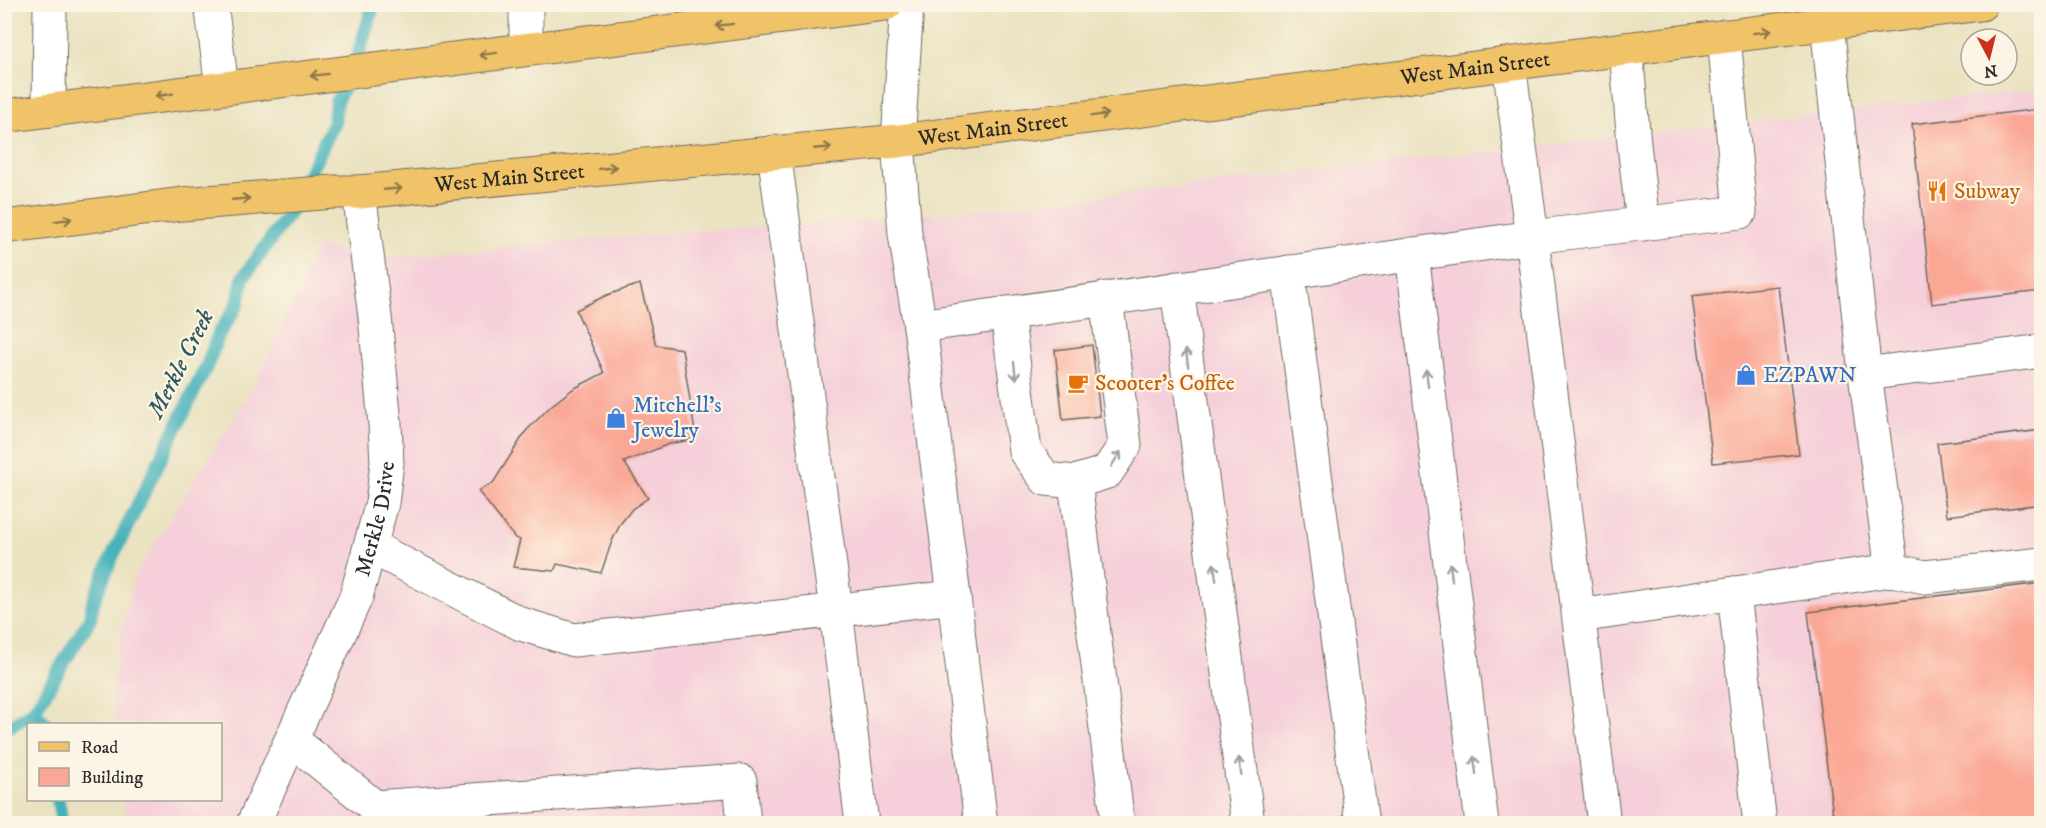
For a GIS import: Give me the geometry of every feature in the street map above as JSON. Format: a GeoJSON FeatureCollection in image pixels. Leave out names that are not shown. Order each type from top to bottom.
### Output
{"type":"FeatureCollection","features":[{"type":"Feature","properties":{"kind":"main road"},"geometry":{"type":"LineString","coordinates":[[4,116],[886,4]]}},
{"type":"Feature","properties":{"kind":"main road","name":"West Main Street"},"geometry":{"type":"LineString","coordinates":[[4,227],[182,204],[346,192],[898,141],[1981,4]]}},
{"type":"Feature","properties":{"kind":"street"},"geometry":{"type":"LineString","coordinates":[[49,110],[50,4]]}},
{"type":"Feature","properties":{"kind":"street"},"geometry":{"type":"LineString","coordinates":[[211,4],[222,87]]}},
{"type":"Feature","properties":{"kind":"street"},"geometry":{"type":"LineString","coordinates":[[526,4],[526,49]]}},
{"type":"Feature","properties":{"kind":"street"},"geometry":{"type":"LineString","coordinates":[[908,4],[898,141],[905,234],[920,326],[981,824]]}},
{"type":"Feature","properties":{"kind":"street"},"geometry":{"type":"LineString","coordinates":[[1827,24],[1865,375],[1892,570]]}},
{"type":"Feature","properties":{"kind":"street"},"geometry":{"type":"LineString","coordinates":[[920,326],[1532,237],[1740,212],[1724,36]]}},
{"type":"Feature","properties":{"kind":"street"},"geometry":{"type":"LineString","coordinates":[[1626,49],[1643,224]]}},
{"type":"Feature","properties":{"kind":"street"},"geometry":{"type":"LineString","coordinates":[[1509,64],[1604,824]]}},
{"type":"Feature","properties":{"kind":"street"},"geometry":{"type":"LineString","coordinates":[[774,152],[836,610],[862,824]]}},
{"type":"Feature","properties":{"kind":"street","name":"Merkle Drive"},"geometry":{"type":"LineString","coordinates":[[253,824],[356,597],[382,503],[387,463],[375,317],[346,192]]}},
{"type":"Feature","properties":{"kind":"street"},"geometry":{"type":"LineString","coordinates":[[1412,254],[1482,824]]}},
{"type":"Feature","properties":{"kind":"street"},"geometry":{"type":"LineString","coordinates":[[1288,272],[1362,824]]}},
{"type":"Feature","properties":{"kind":"street"},"geometry":{"type":"LineString","coordinates":[[1178,288],[1248,824]]}},
{"type":"Feature","properties":{"kind":"street"},"geometry":{"type":"LineString","coordinates":[[1007,313],[1025,451],[1046,479],[1076,482],[1107,472],[1125,445],[1106,298]]}},
{"type":"Feature","properties":{"kind":"street"},"geometry":{"type":"LineString","coordinates":[[1865,375],[2042,351]]}},
{"type":"Feature","properties":{"kind":"street"},"geometry":{"type":"LineString","coordinates":[[1076,482],[1118,824]]}},
{"type":"Feature","properties":{"kind":"street"},"geometry":{"type":"LineString","coordinates":[[371,547],[521,624],[574,640],[954,597]]}},
{"type":"Feature","properties":{"kind":"street"},"geometry":{"type":"LineString","coordinates":[[1579,616],[1892,570],[1925,577],[2042,564]]}},
{"type":"Feature","properties":{"kind":"street"},"geometry":{"type":"LineString","coordinates":[[1734,593],[1760,824]]}},
{"type":"Feature","properties":{"kind":"street"},"geometry":{"type":"LineString","coordinates":[[292,740],[376,815],[740,781],[744,824]]}},
{"type":"Feature","properties":{"kind":"shaded area"},"geometry":{"type":"Polygon","coordinates":[[[2041,89],[2041,823],[126,823],[123,801],[222,801],[222,723],[115,723],[112,700],[118,647],[134,577],[256,383],[317,246],[381,258],[669,233],[903,218],[2041,89]]]}},
{"type":"Feature","properties":{"kind":"building"},"geometry":{"type":"Polygon","coordinates":[[[2042,109],[2042,291],[1932,304],[1912,124],[2042,109]]]}},
{"type":"Feature","properties":{"kind":"building","name":"Mitchell's Jewelry"},"geometry":{"type":"Polygon","coordinates":[[[640,284],[656,345],[682,349],[696,439],[669,444],[624,462],[648,498],[632,509],[621,523],[601,573],[557,564],[554,571],[513,567],[520,540],[515,538],[478,491],[493,483],[526,431],[552,405],[573,389],[604,373],[576,310],[607,295],[640,284]]]}},
{"type":"Feature","properties":{"kind":"building","name":"EZPAWN"},"geometry":{"type":"Polygon","coordinates":[[[1778,286],[1799,454],[1713,463],[1692,296],[1778,286]]]}},
{"type":"Feature","properties":{"kind":"building","name":"Scooter's Coffee"},"geometry":{"type":"Polygon","coordinates":[[[1092,345],[1100,416],[1063,420],[1055,350],[1092,345]]]}},
{"type":"Feature","properties":{"kind":"building"},"geometry":{"type":"Polygon","coordinates":[[[2042,430],[2042,504],[1947,516],[1937,443],[2042,430]]]}},
{"type":"Feature","properties":{"kind":"building"},"geometry":{"type":"Polygon","coordinates":[[[2042,583],[2042,824],[1834,824],[1808,612],[2042,583]]]}},
{"type":"Feature","properties":{"kind":"waterway","name":"Merkle Creek"},"geometry":{"type":"LineString","coordinates":[[4,730],[34,711],[90,619],[93,602],[112,557],[208,363],[218,336],[238,304],[243,278],[290,212],[334,123],[336,102],[356,61],[374,4]]}},
{"type":"Feature","properties":{"kind":"waterway"},"geometry":{"type":"LineString","coordinates":[[34,711],[45,723]]}},
{"type":"Feature","properties":{"kind":"waterway"},"geometry":{"type":"LineString","coordinates":[[58,801],[62,824]]}},
{"type":"Feature","properties":{"kind":"place","name":"Subway"},"geometry":{"type":"Point","coordinates":[1937,191]}},
{"type":"Feature","properties":{"kind":"place","name":"EZPAWN"},"geometry":{"type":"Point","coordinates":[1746,375]}},
{"type":"Feature","properties":{"kind":"place","name":"Scooter's Coffee"},"geometry":{"type":"Point","coordinates":[1078,383]}},
{"type":"Feature","properties":{"kind":"place","name":"Mitchell's Jewelry"},"geometry":{"type":"Point","coordinates":[616,418]}}]}
